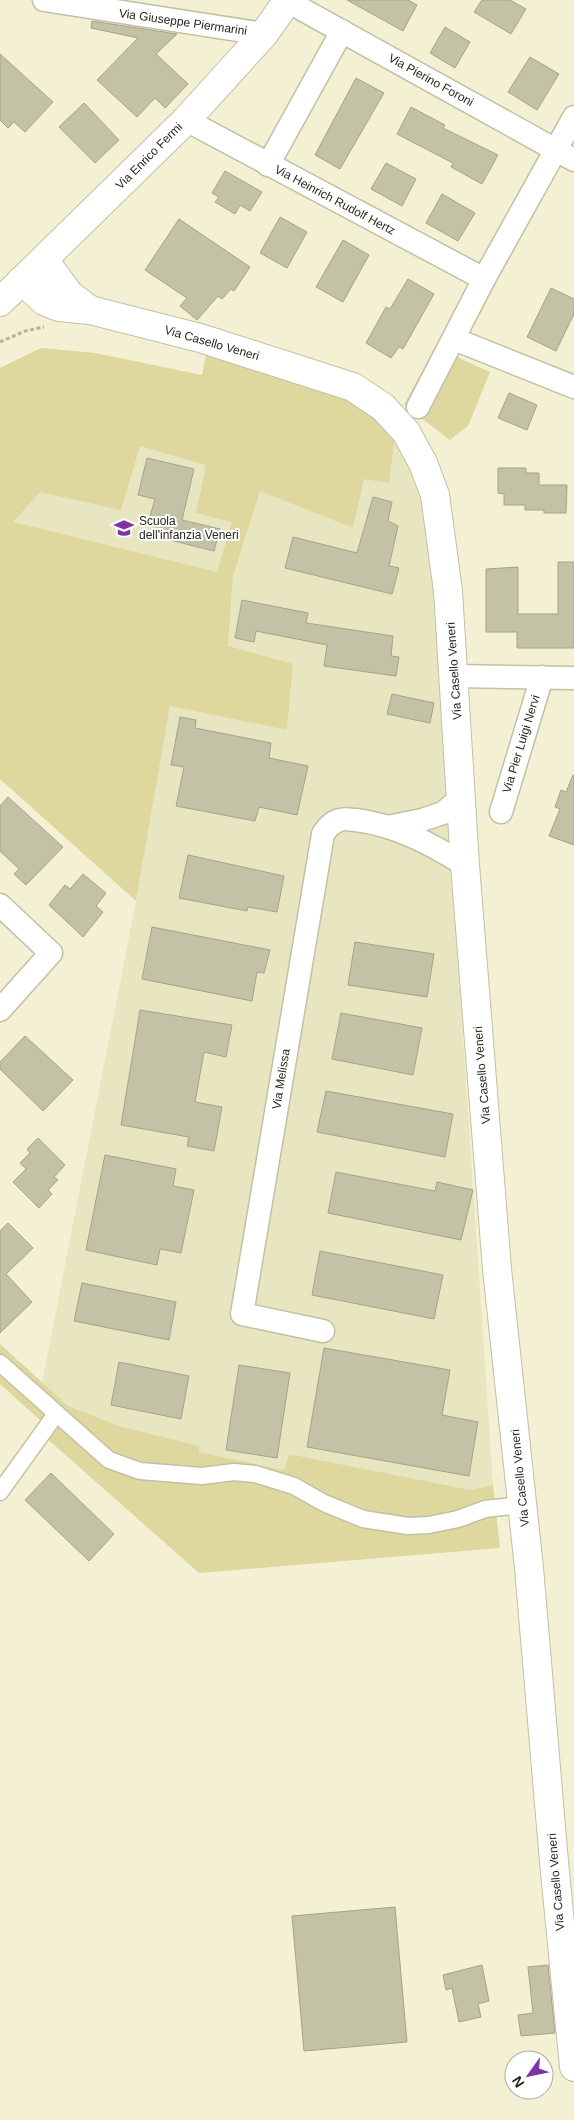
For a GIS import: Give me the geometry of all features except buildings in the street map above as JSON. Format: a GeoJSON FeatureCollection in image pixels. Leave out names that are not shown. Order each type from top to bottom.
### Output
{"type":"FeatureCollection","features":[{"type":"Feature","properties":{"kind":"street","name":"Via Giuseppe Piermarini"},"geometry":{"type":"LineString","coordinates":[[44,0],[264,34]]}},
{"type":"Feature","properties":{"kind":"street","name":"Via Enrico Fermi"},"geometry":{"type":"LineString","coordinates":[[0,302],[186,120],[264,34],[287,1]]}},
{"type":"Feature","properties":{"kind":"street","name":"Via Pierino Foroni"},"geometry":{"type":"LineString","coordinates":[[287,1],[565,155]]}},
{"type":"Feature","properties":{"kind":"street"},"geometry":{"type":"LineString","coordinates":[[268,165],[342,32]]}},
{"type":"Feature","properties":{"kind":"street"},"geometry":{"type":"LineString","coordinates":[[418,407],[484,279],[565,155],[574,117]]}},
{"type":"Feature","properties":{"kind":"street","name":"Via Heinrich Rudolf Hertz"},"geometry":{"type":"LineString","coordinates":[[186,120],[484,279]]}},
{"type":"Feature","properties":{"kind":"street","name":"Via Casello Veneri"},"geometry":{"type":"LineString","coordinates":[[44,260],[70,294],[90,310]]}},
{"type":"Feature","properties":{"kind":"street","name":"Via Casello Veneri"},"geometry":{"type":"LineString","coordinates":[[22,280],[44,301],[59,307],[90,310],[200,338],[353,387],[383,407],[406,432],[415,445],[435,495],[448,591],[455,676],[465,865],[497,1269],[522,1505],[574,2067]]}},
{"type":"Feature","properties":{"kind":"street"},"geometry":{"type":"LineString","coordinates":[[454,339],[574,387]]}},
{"type":"Feature","properties":{"kind":"street","name":"Via Pier Luigi Nervi"},"geometry":{"type":"LineString","coordinates":[[455,676],[574,678]]}},
{"type":"Feature","properties":{"kind":"street","name":"Via Pier Luigi Nervi"},"geometry":{"type":"LineString","coordinates":[[501,812],[542,677]]}},
{"type":"Feature","properties":{"kind":"street","name":"Via Melissa"},"geometry":{"type":"LineString","coordinates":[[388,827],[422,820],[443,813],[461,798]]}},
{"type":"Feature","properties":{"kind":"street","name":"Via Melissa"},"geometry":{"type":"LineString","coordinates":[[322,1331],[242,1314],[323,834],[329,825],[342,819],[388,827],[435,846],[465,865]]}},
{"type":"Feature","properties":{"kind":"street"},"geometry":{"type":"LineString","coordinates":[[0,905],[51,953],[0,1010]]}},
{"type":"Feature","properties":{"kind":"street"},"geometry":{"type":"LineString","coordinates":[[0,1363],[109,1460],[140,1471],[202,1476],[234,1472],[255,1474],[294,1486],[324,1503],[363,1519],[408,1526],[429,1525],[458,1519],[485,1509],[522,1505]]}},
{"type":"Feature","properties":{"kind":"street"},"geometry":{"type":"LineString","coordinates":[[0,1492],[56,1414]]}},
{"type":"Feature","properties":{"kind":"shaded area"},"geometry":{"type":"Polygon","coordinates":[[[435,347],[490,372],[468,426],[450,440],[404,405],[435,347]]]}},
{"type":"Feature","properties":{"kind":"shaded area"},"geometry":{"type":"Polygon","coordinates":[[[41,348],[95,353],[353,528],[364,478],[389,483],[395,437],[427,500],[493,1485],[470,1491],[289,1454],[284,1470],[199,1452],[200,1446],[119,1426],[68,1406],[42,1383],[136,901],[170,706],[287,730],[293,665],[228,647],[233,576],[0,650],[0,368],[41,348]]]}},
{"type":"Feature","properties":{"kind":"shaded area"},"geometry":{"type":"Polygon","coordinates":[[[41,348],[95,353],[202,375],[207,350],[349,394],[395,437],[389,483],[364,479],[353,528],[260,491],[233,576],[228,646],[293,664],[287,730],[170,706],[136,901],[0,779],[0,368],[41,348]],[[140,446],[121,510],[40,492],[13,522],[217,572],[232,522],[196,513],[206,465],[140,446]]]}},
{"type":"Feature","properties":{"kind":"shaded area"},"geometry":{"type":"Polygon","coordinates":[[[0,1344],[68,1406],[119,1426],[200,1446],[199,1452],[284,1470],[289,1454],[470,1490],[493,1485],[500,1548],[199,1573],[35,1428],[41,1421],[0,1384],[0,1344]]]}},
{"type":"Feature","properties":{"kind":"place","name":"Scuola dell'infanzia Veneri"},"geometry":{"type":"Point","coordinates":[124,528]}}]}
